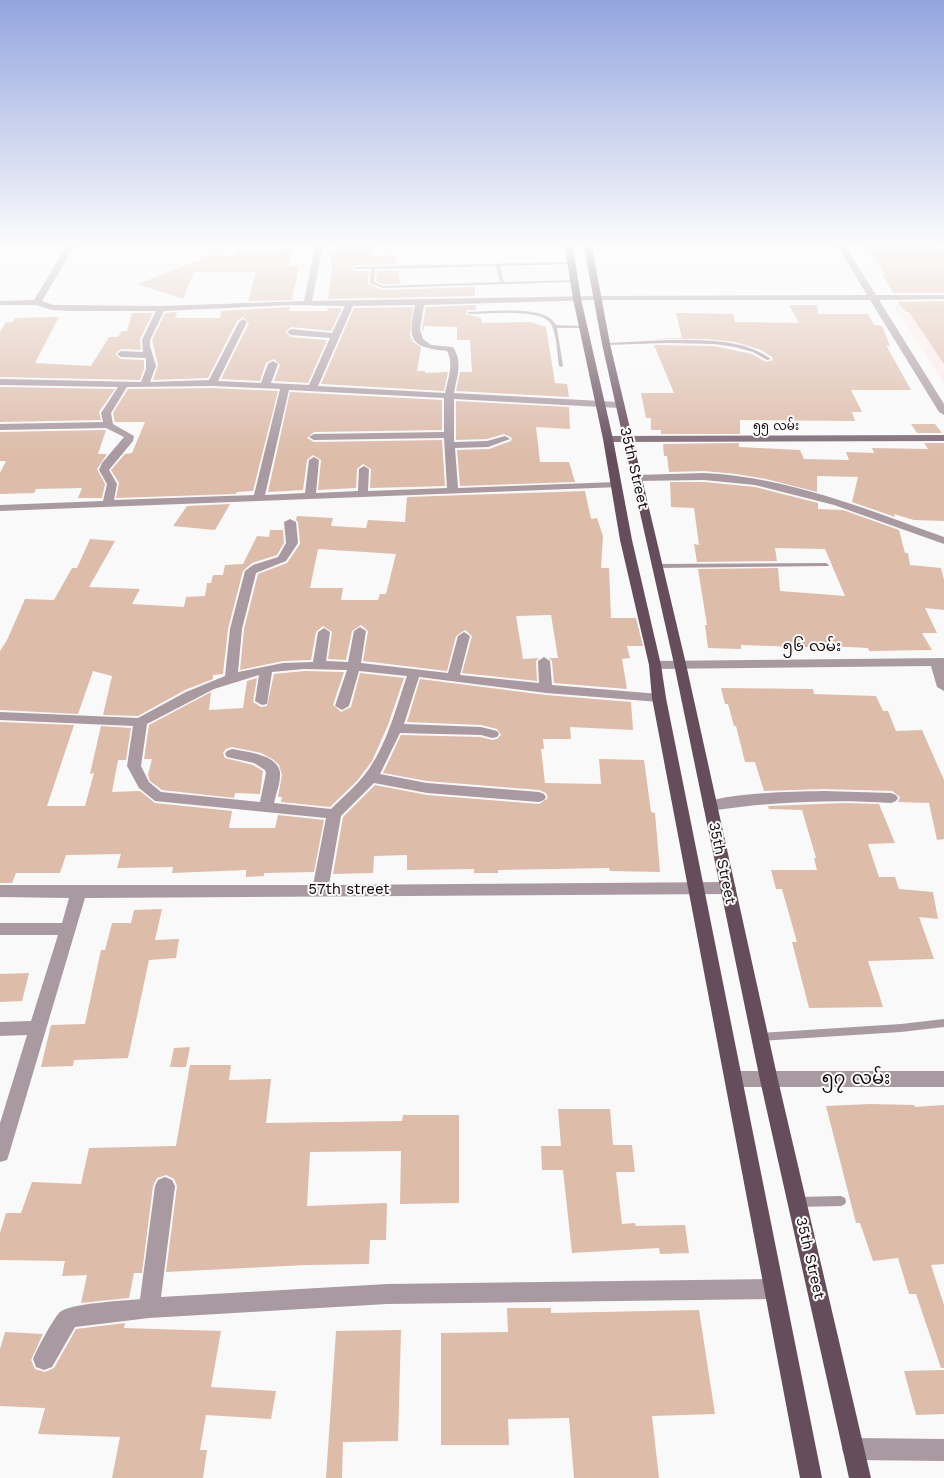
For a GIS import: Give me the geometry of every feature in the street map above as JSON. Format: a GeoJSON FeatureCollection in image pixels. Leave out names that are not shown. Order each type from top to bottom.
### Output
{"type":"FeatureCollection","features":[{"type":"Feature","properties":{"kind":"main road","name":"35th Street"},"geometry":{"type":"LineString","coordinates":[[581,316],[608,439],[626,540],[655,665],[735,1079],[773,1289],[811,1478]]}},
{"type":"Feature","properties":{"kind":"main road","name":"35th Street"},"geometry":{"type":"LineString","coordinates":[[601,316],[619,405],[680,664],[769,1080],[860,1478]]}},
{"type":"Feature","properties":{"kind":"main road","name":"၅၅ လမ်း"},"geometry":{"type":"LineString","coordinates":[[608,439],[944,438]]}},
{"type":"Feature","properties":{"kind":"street"},"geometry":{"type":"LineString","coordinates":[[144,385],[151,366],[145,346],[146,339],[159,316]]}},
{"type":"Feature","properties":{"kind":"street"},"geometry":{"type":"LineString","coordinates":[[312,388],[344,316]]}},
{"type":"Feature","properties":{"kind":"street"},"geometry":{"type":"LineString","coordinates":[[417,316],[416,335],[418,340],[430,347],[450,349],[454,354],[455,364],[449,397],[453,491]]}},
{"type":"Feature","properties":{"kind":"street"},"geometry":{"type":"LineString","coordinates":[[886,316],[944,412]]}},
{"type":"Feature","properties":{"kind":"street"},"geometry":{"type":"LineString","coordinates":[[212,383],[243,322]]}},
{"type":"Feature","properties":{"kind":"street"},"geometry":{"type":"LineString","coordinates":[[291,332],[335,336]]}},
{"type":"Feature","properties":{"kind":"street"},"geometry":{"type":"LineString","coordinates":[[121,354],[149,355]]}},
{"type":"Feature","properties":{"kind":"street"},"geometry":{"type":"LineString","coordinates":[[266,386],[273,364]]}},
{"type":"Feature","properties":{"kind":"street"},"geometry":{"type":"LineString","coordinates":[[0,382],[124,385],[212,383],[619,405]]}},
{"type":"Feature","properties":{"kind":"street"},"geometry":{"type":"LineString","coordinates":[[108,426],[106,412],[124,385]]}},
{"type":"Feature","properties":{"kind":"street"},"geometry":{"type":"LineString","coordinates":[[259,498],[285,387]]}},
{"type":"Feature","properties":{"kind":"street"},"geometry":{"type":"LineString","coordinates":[[0,427],[108,426],[128,436],[129,439],[106,465],[104,470],[112,484],[108,504]]}},
{"type":"Feature","properties":{"kind":"street"},"geometry":{"type":"LineString","coordinates":[[314,437],[451,440],[488,444],[505,439]]}},
{"type":"Feature","properties":{"kind":"street"},"geometry":{"type":"LineString","coordinates":[[310,496],[314,460]]}},
{"type":"Feature","properties":{"kind":"street"},"geometry":{"type":"LineString","coordinates":[[362,495],[364,469]]}},
{"type":"Feature","properties":{"kind":"street"},"geometry":{"type":"LineString","coordinates":[[636,478],[711,477],[751,482],[848,506],[944,541]]}},
{"type":"Feature","properties":{"kind":"street"},"geometry":{"type":"LineString","coordinates":[[0,508],[616,485]]}},
{"type":"Feature","properties":{"kind":"street"},"geometry":{"type":"LineString","coordinates":[[230,678],[236,629],[251,571],[257,567],[282,559],[285,556],[292,543],[290,522]]}},
{"type":"Feature","properties":{"kind":"street"},"geometry":{"type":"LineString","coordinates":[[342,706],[354,667],[360,631]]}},
{"type":"Feature","properties":{"kind":"street"},"geometry":{"type":"LineString","coordinates":[[319,666],[324,632]]}},
{"type":"Feature","properties":{"kind":"street"},"geometry":{"type":"LineString","coordinates":[[453,678],[464,636]]}},
{"type":"Feature","properties":{"kind":"street"},"geometry":{"type":"LineString","coordinates":[[544,661],[546,689]]}},
{"type":"Feature","properties":{"kind":"street"},"geometry":{"type":"LineString","coordinates":[[940,662],[944,687]]}},
{"type":"Feature","properties":{"kind":"street","name":"၅၆ လမ်း"},"geometry":{"type":"LineString","coordinates":[[680,664],[940,662]]}},
{"type":"Feature","properties":{"kind":"street"},"geometry":{"type":"LineString","coordinates":[[655,665],[680,664]]}},
{"type":"Feature","properties":{"kind":"street"},"geometry":{"type":"LineString","coordinates":[[0,716],[140,722],[230,678],[283,667],[319,666],[354,667],[546,689],[660,698]]}},
{"type":"Feature","properties":{"kind":"street"},"geometry":{"type":"LineString","coordinates":[[262,701],[266,670]]}},
{"type":"Feature","properties":{"kind":"street"},"geometry":{"type":"LineString","coordinates":[[320,890],[334,814],[356,794],[370,777],[395,728],[414,673]]}},
{"type":"Feature","properties":{"kind":"street"},"geometry":{"type":"LineString","coordinates":[[140,722],[134,766],[136,772],[153,795],[160,798],[334,814]]}},
{"type":"Feature","properties":{"kind":"street"},"geometry":{"type":"LineString","coordinates":[[395,728],[481,731],[492,734]]}},
{"type":"Feature","properties":{"kind":"street"},"geometry":{"type":"LineString","coordinates":[[232,754],[258,759],[271,767],[272,773],[266,807]]}},
{"type":"Feature","properties":{"kind":"street"},"geometry":{"type":"LineString","coordinates":[[370,777],[427,788],[539,797]]}},
{"type":"Feature","properties":{"kind":"street"},"geometry":{"type":"LineString","coordinates":[[710,806],[768,798],[868,796],[891,798]]}},
{"type":"Feature","properties":{"kind":"street","name":"57th street"},"geometry":{"type":"LineString","coordinates":[[0,891],[728,888]]}},
{"type":"Feature","properties":{"kind":"street"},"geometry":{"type":"LineString","coordinates":[[0,1154],[7,1104],[36,1028],[79,892]]}},
{"type":"Feature","properties":{"kind":"street"},"geometry":{"type":"LineString","coordinates":[[0,930],[68,929]]}},
{"type":"Feature","properties":{"kind":"street"},"geometry":{"type":"LineString","coordinates":[[0,1028],[36,1028]]}},
{"type":"Feature","properties":{"kind":"street"},"geometry":{"type":"LineString","coordinates":[[735,1079],[769,1080]]}},
{"type":"Feature","properties":{"kind":"street","name":"၅၇ လမ်း"},"geometry":{"type":"LineString","coordinates":[[769,1080],[944,1079]]}},
{"type":"Feature","properties":{"kind":"street"},"geometry":{"type":"LineString","coordinates":[[149,1308],[165,1186]]}},
{"type":"Feature","properties":{"kind":"street"},"geometry":{"type":"LineString","coordinates":[[44,1359],[68,1318],[149,1308],[387,1294],[773,1289]]}},
{"type":"Feature","properties":{"kind":"street"},"geometry":{"type":"LineString","coordinates":[[854,1449],[944,1450]]}},
{"type":"Feature","properties":{"kind":"lane"},"geometry":{"type":"LineString","coordinates":[[540,316],[551,320],[554,326],[561,366]]}},
{"type":"Feature","properties":{"kind":"lane"},"geometry":{"type":"LineString","coordinates":[[554,326],[583,327]]}},
{"type":"Feature","properties":{"kind":"lane"},"geometry":{"type":"LineString","coordinates":[[606,344],[728,343],[749,348],[768,359]]}},
{"type":"Feature","properties":{"kind":"lane"},"geometry":{"type":"LineString","coordinates":[[656,566],[826,565]]}},
{"type":"Feature","properties":{"kind":"lane"},"geometry":{"type":"LineString","coordinates":[[760,1037],[901,1028],[944,1023]]}},
{"type":"Feature","properties":{"kind":"lane"},"geometry":{"type":"LineString","coordinates":[[797,1202],[841,1201]]}},
{"type":"Feature","properties":{"kind":"shaded area"},"geometry":{"type":"Polygon","coordinates":[[[900,316],[944,316],[944,384],[900,316]]]}},
{"type":"Feature","properties":{"kind":"building"},"geometry":{"type":"Polygon","coordinates":[[[131,316],[152,316],[140,339],[141,350],[121,349],[115,354],[121,359],[144,360],[144,369],[140,380],[0,377],[0,332],[6,322],[13,322],[15,318],[59,317],[35,363],[91,366],[109,337],[118,337],[122,331],[127,331],[131,316]]]}},
{"type":"Feature","properties":{"kind":"building"},"geometry":{"type":"Polygon","coordinates":[[[164,316],[176,316],[175,318],[220,318],[220,316],[338,316],[331,331],[291,327],[285,332],[291,337],[327,340],[308,383],[274,381],[280,365],[274,359],[266,363],[260,381],[221,379],[249,323],[243,317],[237,321],[208,378],[153,380],[158,365],[152,340],[164,316]]]}},
{"type":"Feature","properties":{"kind":"building"},"geometry":{"type":"Polygon","coordinates":[[[351,316],[412,316],[410,335],[413,342],[421,347],[417,371],[425,371],[425,373],[448,372],[444,391],[321,384],[351,316]]]}},
{"type":"Feature","properties":{"kind":"building"},"geometry":{"type":"Polygon","coordinates":[[[424,316],[473,316],[481,318],[482,323],[531,322],[546,327],[555,383],[567,384],[569,397],[456,391],[460,372],[472,372],[470,340],[457,340],[457,327],[424,326],[423,333],[424,316]]]}},
{"type":"Feature","properties":{"kind":"building"},"geometry":{"type":"Polygon","coordinates":[[[677,316],[733,316],[735,322],[799,323],[795,316],[869,316],[874,325],[882,326],[890,346],[886,345],[911,390],[851,390],[862,412],[852,412],[855,421],[740,420],[740,434],[661,434],[661,430],[651,430],[651,418],[646,418],[641,393],[674,393],[654,345],[714,346],[752,354],[766,362],[773,360],[772,357],[761,350],[735,342],[708,339],[651,339],[682,338],[677,316]]]}},
{"type":"Feature","properties":{"kind":"building"},"geometry":{"type":"Polygon","coordinates":[[[912,316],[944,316],[944,364],[912,316]]]}},
{"type":"Feature","properties":{"kind":"building"},"geometry":{"type":"Polygon","coordinates":[[[0,387],[115,389],[99,412],[101,420],[0,422],[0,387]]]}},
{"type":"Feature","properties":{"kind":"building"},"geometry":{"type":"Polygon","coordinates":[[[212,388],[278,391],[253,491],[237,492],[236,494],[116,498],[119,483],[111,470],[125,454],[132,453],[145,422],[115,422],[113,413],[128,389],[212,388]]]}},
{"type":"Feature","properties":{"kind":"building"},"geometry":{"type":"Polygon","coordinates":[[[290,392],[442,400],[442,430],[314,432],[307,438],[314,442],[442,440],[445,486],[370,488],[371,469],[363,464],[357,469],[356,488],[318,490],[321,460],[313,455],[307,460],[303,490],[268,492],[290,392]]]}},
{"type":"Feature","properties":{"kind":"building"},"geometry":{"type":"Polygon","coordinates":[[[456,401],[569,407],[570,429],[536,427],[540,462],[569,462],[575,482],[460,486],[457,450],[489,449],[511,441],[512,438],[504,434],[487,439],[456,440],[456,401]]]}},
{"type":"Feature","properties":{"kind":"building"},"geometry":{"type":"Polygon","coordinates":[[[911,424],[935,424],[942,433],[917,433],[911,424]]]}},
{"type":"Feature","properties":{"kind":"building"},"geometry":{"type":"Polygon","coordinates":[[[106,430],[98,454],[107,454],[97,469],[105,484],[102,498],[78,498],[82,488],[36,489],[34,493],[0,494],[0,473],[6,461],[0,461],[0,432],[106,430]]]}},
{"type":"Feature","properties":{"kind":"building"},"geometry":{"type":"Polygon","coordinates":[[[739,443],[739,447],[800,450],[804,459],[849,460],[846,452],[874,453],[872,448],[928,449],[924,443],[944,443],[944,521],[914,520],[894,514],[895,517],[852,502],[858,477],[817,476],[817,492],[766,479],[736,474],[704,471],[669,472],[667,456],[664,456],[663,444],[739,443]]]}},
{"type":"Feature","properties":{"kind":"building"},"geometry":{"type":"Polygon","coordinates":[[[670,482],[704,482],[755,487],[818,503],[818,509],[843,510],[899,530],[905,553],[908,553],[910,565],[941,568],[944,580],[944,610],[925,608],[937,633],[922,633],[932,650],[869,651],[868,648],[829,646],[830,648],[741,645],[741,649],[708,648],[705,625],[707,625],[698,569],[778,568],[780,591],[845,596],[825,549],[775,548],[777,561],[697,562],[694,544],[699,545],[694,508],[671,507],[670,482]]]}},
{"type":"Feature","properties":{"kind":"building"},"geometry":{"type":"Polygon","coordinates":[[[585,491],[591,519],[597,518],[603,536],[601,568],[609,568],[611,618],[636,618],[643,646],[627,646],[630,658],[622,659],[627,689],[554,683],[552,661],[549,658],[558,658],[551,615],[516,616],[523,659],[539,658],[536,661],[537,681],[462,673],[472,636],[465,630],[456,636],[447,671],[363,661],[368,631],[361,625],[352,631],[346,660],[328,659],[332,632],[323,626],[316,632],[311,660],[283,661],[240,670],[244,629],[258,574],[287,563],[300,544],[297,516],[333,518],[331,526],[366,528],[368,520],[405,522],[407,497],[585,491]],[[318,549],[310,588],[343,588],[341,600],[378,600],[380,594],[386,594],[396,554],[318,549]]]}},
{"type":"Feature","properties":{"kind":"building"},"geometry":{"type":"Polygon","coordinates":[[[230,504],[215,530],[173,526],[187,506],[230,504]]]}},
{"type":"Feature","properties":{"kind":"building"},"geometry":{"type":"Polygon","coordinates":[[[270,530],[283,530],[284,543],[277,555],[252,563],[243,571],[228,629],[223,674],[213,675],[213,679],[185,690],[138,716],[103,715],[112,676],[93,671],[78,714],[0,710],[0,651],[7,640],[25,599],[54,600],[72,568],[77,568],[90,539],[115,541],[89,587],[140,589],[132,604],[184,607],[186,597],[205,596],[207,583],[211,583],[213,575],[223,575],[225,565],[243,564],[257,536],[269,537],[270,530]]]}},
{"type":"Feature","properties":{"kind":"building"},"geometry":{"type":"Polygon","coordinates":[[[304,671],[344,672],[333,705],[341,712],[351,707],[360,673],[404,678],[388,725],[372,761],[357,781],[330,807],[281,802],[282,797],[278,797],[282,775],[279,765],[261,753],[232,747],[226,749],[223,753],[225,758],[253,765],[263,771],[260,794],[235,793],[234,798],[162,790],[150,781],[148,775],[152,759],[144,759],[149,725],[211,692],[209,710],[243,708],[247,681],[257,678],[253,702],[261,707],[267,706],[274,674],[304,671]]]}},
{"type":"Feature","properties":{"kind":"building"},"geometry":{"type":"Polygon","coordinates":[[[420,679],[546,695],[631,702],[633,730],[570,727],[571,739],[543,739],[544,749],[541,749],[545,783],[601,784],[599,759],[644,760],[651,812],[655,813],[660,872],[610,871],[609,868],[498,870],[498,873],[474,873],[474,869],[407,870],[407,855],[374,856],[373,873],[333,874],[343,817],[375,785],[427,795],[539,804],[548,798],[546,793],[539,790],[427,781],[383,773],[401,735],[481,737],[492,740],[497,739],[501,735],[497,729],[481,725],[407,722],[420,679]]]}},
{"type":"Feature","properties":{"kind":"building"},"geometry":{"type":"Polygon","coordinates":[[[721,688],[813,689],[814,694],[876,696],[883,711],[888,711],[896,731],[922,730],[944,780],[944,839],[937,840],[929,803],[898,802],[900,797],[892,791],[823,789],[764,791],[755,762],[745,762],[736,726],[734,726],[728,704],[725,704],[721,688]]]}},
{"type":"Feature","properties":{"kind":"building"},"geometry":{"type":"Polygon","coordinates":[[[0,722],[74,725],[47,806],[85,806],[94,773],[90,774],[101,726],[131,728],[126,760],[118,760],[112,792],[140,791],[155,803],[232,811],[229,828],[275,828],[278,815],[324,820],[314,872],[264,873],[264,876],[246,877],[246,870],[172,873],[173,867],[117,868],[121,854],[66,855],[60,873],[16,873],[12,883],[0,883],[0,722]]]}},
{"type":"Feature","properties":{"kind":"building"},"geometry":{"type":"Polygon","coordinates":[[[845,803],[879,804],[895,843],[868,844],[879,877],[895,877],[899,889],[933,892],[938,919],[919,917],[934,959],[868,961],[883,1007],[809,1008],[792,942],[797,942],[782,889],[776,889],[771,870],[817,870],[814,858],[816,858],[802,810],[769,809],[768,806],[845,803]]]}},
{"type":"Feature","properties":{"kind":"building"},"geometry":{"type":"Polygon","coordinates":[[[162,909],[155,940],[179,939],[176,958],[149,960],[128,1058],[74,1060],[73,1066],[41,1067],[51,1025],[85,1024],[101,950],[105,950],[112,923],[131,923],[134,910],[162,909]]]}},
{"type":"Feature","properties":{"kind":"building"},"geometry":{"type":"Polygon","coordinates":[[[29,973],[22,1001],[0,1002],[0,974],[29,973]]]}},
{"type":"Feature","properties":{"kind":"building"},"geometry":{"type":"Polygon","coordinates":[[[190,1047],[186,1067],[170,1067],[174,1048],[190,1047]]]}},
{"type":"Feature","properties":{"kind":"building"},"geometry":{"type":"Polygon","coordinates":[[[190,1065],[231,1065],[229,1080],[271,1079],[266,1123],[402,1121],[403,1115],[459,1115],[459,1203],[400,1204],[401,1151],[310,1152],[307,1206],[387,1203],[386,1240],[370,1240],[369,1264],[166,1272],[177,1186],[174,1179],[166,1175],[157,1178],[153,1186],[142,1273],[134,1273],[129,1298],[81,1303],[87,1275],[62,1276],[65,1261],[0,1260],[0,1233],[6,1213],[21,1213],[32,1182],[81,1184],[89,1148],[176,1146],[190,1065]]]}},
{"type":"Feature","properties":{"kind":"building"},"geometry":{"type":"Polygon","coordinates":[[[914,1105],[915,1107],[944,1105],[944,1264],[931,1265],[944,1305],[944,1368],[941,1368],[916,1294],[909,1294],[898,1258],[873,1261],[860,1223],[856,1223],[826,1106],[914,1105]]]}},
{"type":"Feature","properties":{"kind":"building"},"geometry":{"type":"Polygon","coordinates":[[[558,1109],[610,1109],[613,1145],[632,1145],[635,1172],[616,1172],[622,1224],[635,1223],[636,1226],[685,1225],[689,1253],[660,1254],[659,1248],[572,1253],[563,1170],[542,1170],[541,1146],[561,1146],[558,1109]]]}},
{"type":"Feature","properties":{"kind":"building"},"geometry":{"type":"Polygon","coordinates":[[[507,1308],[551,1308],[551,1313],[699,1310],[715,1414],[652,1416],[659,1478],[574,1478],[569,1418],[508,1419],[509,1445],[441,1445],[441,1333],[508,1332],[507,1308]]]}},
{"type":"Feature","properties":{"kind":"building"},"geometry":{"type":"Polygon","coordinates":[[[125,1323],[124,1328],[221,1331],[211,1387],[276,1391],[271,1419],[206,1415],[200,1450],[207,1450],[203,1478],[112,1478],[120,1437],[38,1434],[45,1408],[0,1406],[0,1349],[5,1332],[43,1334],[31,1360],[35,1369],[45,1372],[54,1368],[76,1329],[125,1323]]]}},
{"type":"Feature","properties":{"kind":"building"},"geometry":{"type":"Polygon","coordinates":[[[401,1330],[398,1441],[343,1442],[342,1478],[326,1478],[336,1331],[401,1330]]]}},
{"type":"Feature","properties":{"kind":"building"},"geometry":{"type":"Polygon","coordinates":[[[944,1370],[944,1414],[916,1415],[904,1371],[944,1370]]]}}]}
